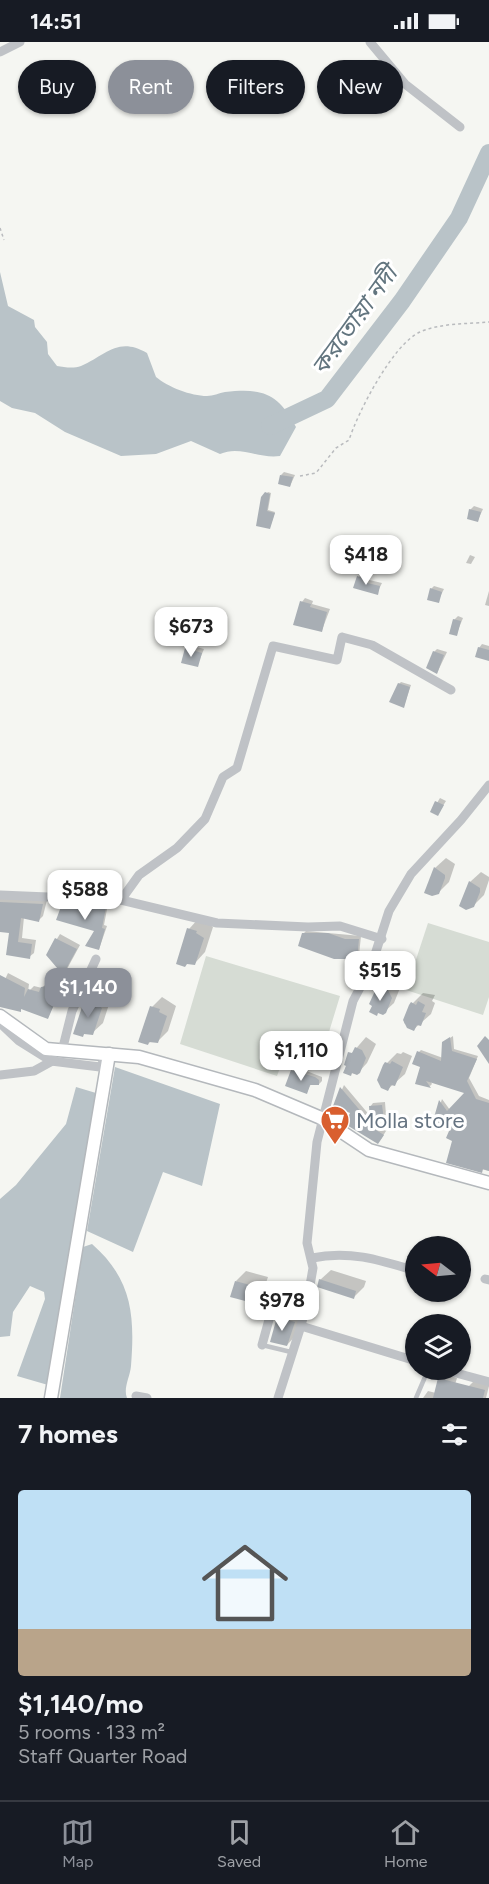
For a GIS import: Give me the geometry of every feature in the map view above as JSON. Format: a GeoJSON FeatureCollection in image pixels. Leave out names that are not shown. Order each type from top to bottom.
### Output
{"type":"FeatureCollection","features":[{"type":"Feature","properties":{"kind":"street"},"geometry":{"type":"LineString","coordinates":[[0,52],[20,42]]}},
{"type":"Feature","properties":{"kind":"street"},"geometry":{"type":"LineString","coordinates":[[370,42],[405,84],[460,127]]}},
{"type":"Feature","properties":{"kind":"street"},"geometry":{"type":"LineString","coordinates":[[121,900],[139,875],[177,848],[205,819],[223,777],[237,768],[273,646],[337,660],[342,637],[372,645],[451,690]]}},
{"type":"Feature","properties":{"kind":"street"},"geometry":{"type":"LineString","coordinates":[[278,1398],[301,1326],[312,1258],[307,1243],[321,1118],[353,1001],[382,939],[389,911],[411,874],[489,785]]}},
{"type":"Feature","properties":{"kind":"street"},"geometry":{"type":"LineString","coordinates":[[0,896],[121,900],[217,923],[340,926],[382,939]]}},
{"type":"Feature","properties":{"kind":"street"},"geometry":{"type":"LineString","coordinates":[[0,1076],[34,1071],[56,1057],[72,1011],[96,959]]}},
{"type":"Feature","properties":{"kind":"street"},"geometry":{"type":"LineString","coordinates":[[0,1016],[56,1057]]}},
{"type":"Feature","properties":{"kind":"street"},"geometry":{"type":"LineString","coordinates":[[0,1023],[19,1041],[56,1057],[109,1054],[139,1057],[255,1089],[321,1118],[369,1150],[489,1183]]}},
{"type":"Feature","properties":{"kind":"street"},"geometry":{"type":"LineString","coordinates":[[51,1398],[109,1054]]}},
{"type":"Feature","properties":{"kind":"street"},"geometry":{"type":"LineString","coordinates":[[312,1258],[333,1253],[361,1255],[405,1268]]}},
{"type":"Feature","properties":{"kind":"street"},"geometry":{"type":"LineString","coordinates":[[256,1302],[254,1311],[270,1316],[262,1345]]}},
{"type":"Feature","properties":{"kind":"street"},"geometry":{"type":"LineString","coordinates":[[301,1326],[405,1358]]}},
{"type":"Feature","properties":{"kind":"street"},"geometry":{"type":"LineString","coordinates":[[471,1377],[489,1382]]}},
{"type":"Feature","properties":{"kind":"street"},"geometry":{"type":"LineString","coordinates":[[135,1396],[147,1398]]}},
{"type":"Feature","properties":{"kind":"lane"},"geometry":{"type":"LineString","coordinates":[[262,1345],[291,1352]]}},
{"type":"Feature","properties":{"kind":"lane"},"geometry":{"type":"LineString","coordinates":[[416,1398],[424,1380]]}},
{"type":"Feature","properties":{"kind":"path"},"geometry":{"type":"LineString","coordinates":[[0,228],[4,240]]}},
{"type":"Feature","properties":{"kind":"path"},"geometry":{"type":"LineString","coordinates":[[300,476],[316,473],[336,448],[349,440],[356,419],[385,367],[417,333],[432,327],[489,322]]}},
{"type":"Feature","properties":{"kind":"shaded area"},"geometry":{"type":"Polygon","coordinates":[[[0,272],[8,306],[34,320],[35,327],[47,342],[48,354],[57,366],[78,367],[112,349],[128,346],[147,353],[156,377],[180,390],[207,396],[238,391],[268,395],[283,407],[296,427],[280,456],[264,456],[242,451],[220,454],[191,441],[156,454],[121,456],[65,432],[35,413],[12,408],[0,401],[0,272]]]}},
{"type":"Feature","properties":{"kind":"shaded area"},"geometry":{"type":"Polygon","coordinates":[[[428,923],[489,942],[489,997],[483,1015],[406,990],[428,923]]]}},
{"type":"Feature","properties":{"kind":"shaded area"},"geometry":{"type":"Polygon","coordinates":[[[206,956],[340,996],[318,1068],[284,1057],[277,1076],[180,1044],[206,956]]]}},
{"type":"Feature","properties":{"kind":"shaded area"},"geometry":{"type":"Polygon","coordinates":[[[115,1067],[220,1104],[202,1186],[163,1172],[133,1252],[87,1231],[115,1067]]]}},
{"type":"Feature","properties":{"kind":"shaded area"},"geometry":{"type":"Polygon","coordinates":[[[76,1087],[96,1093],[48,1385],[17,1376],[45,1299],[44,1292],[30,1286],[13,1312],[10,1336],[0,1337],[0,1199],[16,1185],[66,1124],[76,1087]]]}},
{"type":"Feature","properties":{"kind":"shaded area"},"geometry":{"type":"Polygon","coordinates":[[[92,1244],[116,1271],[128,1299],[132,1348],[127,1398],[60,1398],[83,1247],[92,1244]]]}},
{"type":"Feature","properties":{"kind":"building"},"geometry":{"type":"Polygon","coordinates":[[[280,475],[293,477],[290,487],[278,484],[280,475]]]}},
{"type":"Feature","properties":{"kind":"building"},"geometry":{"type":"Polygon","coordinates":[[[265,492],[270,494],[267,511],[275,513],[270,529],[256,526],[261,497],[265,492]]]}},
{"type":"Feature","properties":{"kind":"building"},"geometry":{"type":"Polygon","coordinates":[[[469,509],[481,512],[478,522],[467,519],[469,509]]]}},
{"type":"Feature","properties":{"kind":"building"},"geometry":{"type":"Polygon","coordinates":[[[345,539],[363,543],[359,555],[342,550],[345,539]]]}},
{"type":"Feature","properties":{"kind":"building"},"geometry":{"type":"Polygon","coordinates":[[[357,576],[364,578],[363,582],[380,586],[378,595],[353,588],[357,576]]]}},
{"type":"Feature","properties":{"kind":"building"},"geometry":{"type":"Polygon","coordinates":[[[430,588],[442,592],[439,603],[427,600],[430,588]]]}},
{"type":"Feature","properties":{"kind":"building"},"geometry":{"type":"Polygon","coordinates":[[[300,601],[327,612],[322,632],[293,625],[300,601]]]}},
{"type":"Feature","properties":{"kind":"building"},"geometry":{"type":"Polygon","coordinates":[[[453,619],[461,621],[457,636],[449,634],[453,619]]]}},
{"type":"Feature","properties":{"kind":"building"},"geometry":{"type":"Polygon","coordinates":[[[478,647],[489,650],[489,661],[475,657],[478,647]]]}},
{"type":"Feature","properties":{"kind":"building"},"geometry":{"type":"Polygon","coordinates":[[[185,648],[202,653],[198,667],[181,663],[185,648]]]}},
{"type":"Feature","properties":{"kind":"building"},"geometry":{"type":"Polygon","coordinates":[[[433,651],[444,655],[437,674],[426,668],[433,651]]]}},
{"type":"Feature","properties":{"kind":"building"},"geometry":{"type":"Polygon","coordinates":[[[398,683],[410,687],[404,708],[389,702],[398,683]]]}},
{"type":"Feature","properties":{"kind":"building"},"geometry":{"type":"Polygon","coordinates":[[[435,801],[444,805],[438,816],[430,812],[435,801]]]}},
{"type":"Feature","properties":{"kind":"building"},"geometry":{"type":"Polygon","coordinates":[[[434,867],[445,875],[445,878],[439,894],[432,896],[424,893],[434,867]]]}},
{"type":"Feature","properties":{"kind":"building"},"geometry":{"type":"Polygon","coordinates":[[[469,881],[480,888],[480,892],[474,907],[466,910],[459,906],[469,881]]]}},
{"type":"Feature","properties":{"kind":"building"},"geometry":{"type":"Polygon","coordinates":[[[0,902],[43,904],[39,922],[21,918],[18,942],[32,944],[30,959],[6,955],[9,933],[0,932],[0,902]]]}},
{"type":"Feature","properties":{"kind":"building"},"geometry":{"type":"Polygon","coordinates":[[[62,904],[106,907],[102,928],[105,929],[99,950],[85,946],[94,931],[56,920],[62,904]]]}},
{"type":"Feature","properties":{"kind":"building"},"geometry":{"type":"Polygon","coordinates":[[[187,928],[197,931],[196,933],[204,938],[195,965],[187,964],[185,967],[176,964],[187,928]]]}},
{"type":"Feature","properties":{"kind":"building"},"geometry":{"type":"Polygon","coordinates":[[[302,933],[328,933],[345,939],[359,939],[357,959],[334,959],[298,946],[302,933]]]}},
{"type":"Feature","properties":{"kind":"building"},"geometry":{"type":"Polygon","coordinates":[[[55,938],[77,949],[64,973],[80,977],[75,989],[60,990],[48,1019],[21,1009],[21,1012],[0,1007],[0,975],[25,988],[24,997],[28,989],[39,992],[41,987],[69,982],[46,955],[55,938]]]}},
{"type":"Feature","properties":{"kind":"building"},"geometry":{"type":"Polygon","coordinates":[[[381,986],[388,990],[392,998],[386,1013],[383,1015],[378,1013],[377,1016],[369,1012],[372,1006],[369,1004],[375,991],[378,993],[381,986]]]}},
{"type":"Feature","properties":{"kind":"building"},"geometry":{"type":"Polygon","coordinates":[[[85,998],[95,1001],[94,1003],[102,1008],[93,1035],[84,1034],[83,1037],[73,1034],[85,998]]]}},
{"type":"Feature","properties":{"kind":"building"},"geometry":{"type":"Polygon","coordinates":[[[418,1001],[425,1005],[422,1012],[426,1013],[421,1026],[417,1025],[414,1031],[407,1028],[403,1020],[411,1002],[416,1005],[418,1001]]]}},
{"type":"Feature","properties":{"kind":"building"},"geometry":{"type":"Polygon","coordinates":[[[150,1006],[160,1009],[159,1012],[167,1016],[158,1043],[149,1042],[148,1045],[138,1042],[150,1006]]]}},
{"type":"Feature","properties":{"kind":"building"},"geometry":{"type":"Polygon","coordinates":[[[485,1036],[489,1040],[489,1064],[477,1046],[485,1036]]]}},
{"type":"Feature","properties":{"kind":"building"},"geometry":{"type":"Polygon","coordinates":[[[450,1037],[452,1051],[477,1059],[467,1081],[476,1099],[489,1103],[489,1171],[483,1169],[482,1173],[446,1163],[452,1141],[446,1138],[449,1131],[442,1128],[444,1124],[433,1121],[439,1100],[447,1111],[464,1093],[426,1081],[431,1088],[415,1084],[420,1067],[412,1064],[417,1051],[441,1061],[442,1042],[450,1037]]]}},
{"type":"Feature","properties":{"kind":"building"},"geometry":{"type":"Polygon","coordinates":[[[355,1047],[362,1050],[366,1058],[360,1073],[357,1075],[352,1073],[351,1076],[343,1073],[346,1066],[344,1065],[348,1052],[352,1053],[355,1047]]]}},
{"type":"Feature","properties":{"kind":"building"},"geometry":{"type":"Polygon","coordinates":[[[392,1061],[403,1067],[395,1086],[391,1085],[388,1091],[381,1088],[377,1080],[385,1062],[390,1064],[392,1061]]]}},
{"type":"Feature","properties":{"kind":"building"},"geometry":{"type":"Polygon","coordinates":[[[291,1070],[315,1077],[319,1080],[319,1085],[310,1085],[307,1094],[285,1086],[291,1070]]]}},
{"type":"Feature","properties":{"kind":"building"},"geometry":{"type":"Polygon","coordinates":[[[340,1087],[369,1121],[363,1122],[384,1135],[378,1144],[345,1124],[350,1113],[333,1106],[340,1087]]]}},
{"type":"Feature","properties":{"kind":"building"},"geometry":{"type":"Polygon","coordinates":[[[382,1105],[384,1120],[370,1121],[369,1106],[382,1105]]]}},
{"type":"Feature","properties":{"kind":"building"},"geometry":{"type":"Polygon","coordinates":[[[319,1279],[356,1291],[354,1299],[317,1287],[319,1279]]]}},
{"type":"Feature","properties":{"kind":"building"},"geometry":{"type":"Polygon","coordinates":[[[235,1281],[258,1287],[256,1295],[249,1302],[230,1297],[235,1281]]]}},
{"type":"Feature","properties":{"kind":"building"},"geometry":{"type":"Polygon","coordinates":[[[277,1317],[295,1322],[287,1346],[270,1342],[277,1317]]]}},
{"type":"Feature","properties":{"kind":"building"},"geometry":{"type":"Polygon","coordinates":[[[438,1380],[485,1390],[483,1398],[433,1398],[438,1380]]]}},
{"type":"Feature","properties":{"kind":"waterway","name":"করতোয়া নদী"},"geometry":{"type":"LineString","coordinates":[[270,426],[327,399],[402,301],[459,218],[489,153]]}},
{"type":"Feature","properties":{"kind":"place","name":"Molla store"},"geometry":{"type":"Point","coordinates":[335,1146]}}]}
